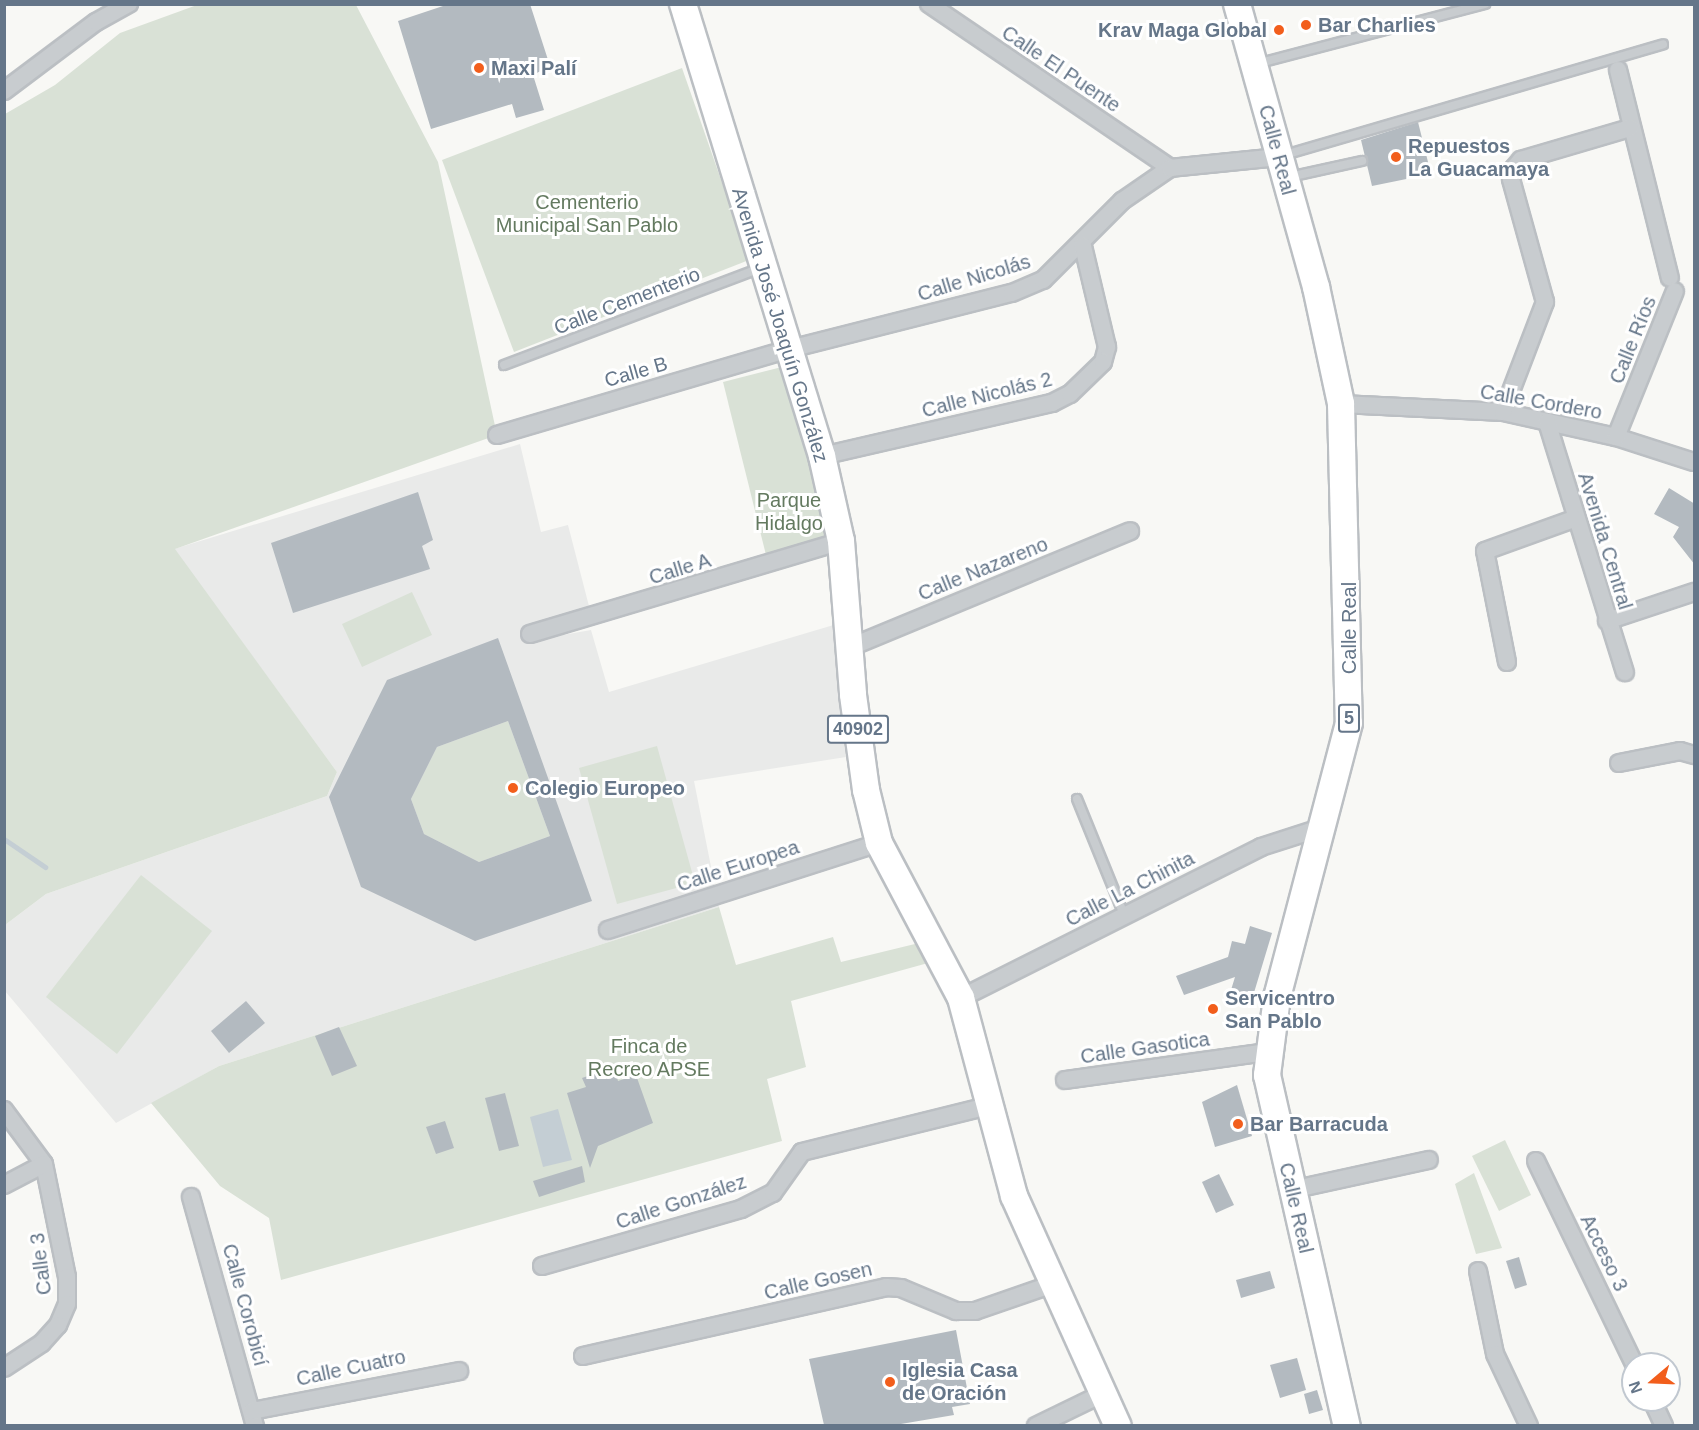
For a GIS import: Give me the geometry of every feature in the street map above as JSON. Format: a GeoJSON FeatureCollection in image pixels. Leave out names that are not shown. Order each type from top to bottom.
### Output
{"type":"FeatureCollection","features":[{"type":"Feature","properties":{"kind":"main road","name":"Avenida José Joaquín González"},"geometry":{"type":"LineString","coordinates":[[682,4],[786,350],[822,456],[842,542],[866,790],[879,843],[961,998],[988,1106],[1014,1196],[1056,1284],[1118,1425]]}},
{"type":"Feature","properties":{"kind":"main road","name":"Calle Real"},"geometry":{"type":"LineString","coordinates":[[1237,4],[1256,64],[1281,168],[1329,339],[1341,404],[1349,723],[1267,1052],[1267,1075],[1291,1190],[1347,1425]]}},
{"type":"Feature","properties":{"kind":"street"},"geometry":{"type":"LineString","coordinates":[[4,91],[96,22],[129,4]]}},
{"type":"Feature","properties":{"kind":"street","name":"Calle El Puente"},"geometry":{"type":"LineString","coordinates":[[929,4],[1170,168]]}},
{"type":"Feature","properties":{"kind":"street"},"geometry":{"type":"LineString","coordinates":[[1503,412],[1545,302],[1511,179],[1514,168],[1521,159],[1630,128],[1618,70]]}},
{"type":"Feature","properties":{"kind":"street","name":"Calle Ríos"},"geometry":{"type":"LineString","coordinates":[[1616,437],[1672,284],[1630,128]]}},
{"type":"Feature","properties":{"kind":"street","name":"Calle Nicolás"},"geometry":{"type":"LineString","coordinates":[[786,350],[1012,292],[1043,280],[1083,246],[1122,201],[1170,168],[1281,168]]}},
{"type":"Feature","properties":{"kind":"street","name":"Calle Nicolás 2"},"geometry":{"type":"LineString","coordinates":[[822,456],[1070,394],[1103,362],[1107,346],[1083,246]]}},
{"type":"Feature","properties":{"kind":"street","name":"Calle B"},"geometry":{"type":"LineString","coordinates":[[497,435],[786,350]]}},
{"type":"Feature","properties":{"kind":"street","name":"Calle Cordero"},"geometry":{"type":"LineString","coordinates":[[1341,404],[1503,412],[1616,437],[1695,462]]}},
{"type":"Feature","properties":{"kind":"street","name":"Avenida Central"},"geometry":{"type":"LineString","coordinates":[[1547,422],[1574,519],[1625,672]]}},
{"type":"Feature","properties":{"kind":"street"},"geometry":{"type":"LineString","coordinates":[[1508,662],[1484,556],[1488,547],[1574,519]]}},
{"type":"Feature","properties":{"kind":"street","name":"Calle Nazareno"},"geometry":{"type":"LineString","coordinates":[[853,646],[1130,531]]}},
{"type":"Feature","properties":{"kind":"street","name":"Calle A"},"geometry":{"type":"LineString","coordinates":[[530,634],[842,542]]}},
{"type":"Feature","properties":{"kind":"street"},"geometry":{"type":"LineString","coordinates":[[1607,621],[1695,592]]}},
{"type":"Feature","properties":{"kind":"street"},"geometry":{"type":"LineString","coordinates":[[1619,763],[1680,750],[1695,755]]}},
{"type":"Feature","properties":{"kind":"street","name":"Calle La Chinita"},"geometry":{"type":"LineString","coordinates":[[961,998],[1261,847],[1323,828]]}},
{"type":"Feature","properties":{"kind":"street","name":"Calle Europea"},"geometry":{"type":"LineString","coordinates":[[608,930],[879,843]]}},
{"type":"Feature","properties":{"kind":"street","name":"Calle Gasotica"},"geometry":{"type":"LineString","coordinates":[[1065,1080],[1267,1052]]}},
{"type":"Feature","properties":{"kind":"street","name":"Calle González"},"geometry":{"type":"LineString","coordinates":[[542,1266],[741,1209],[773,1193],[802,1152],[988,1106]]}},
{"type":"Feature","properties":{"kind":"street"},"geometry":{"type":"LineString","coordinates":[[4,1110],[44,1164],[4,1185]]}},
{"type":"Feature","properties":{"kind":"street"},"geometry":{"type":"LineString","coordinates":[[1291,1190],[1429,1160]]}},
{"type":"Feature","properties":{"kind":"street","name":"Acceso 3"},"geometry":{"type":"LineString","coordinates":[[1536,1161],[1628,1352]]}},
{"type":"Feature","properties":{"kind":"street","name":"Calle 3"},"geometry":{"type":"LineString","coordinates":[[4,1368],[42,1344],[67,1304],[67,1277],[44,1164]]}},
{"type":"Feature","properties":{"kind":"street","name":"Calle Corobicí"},"geometry":{"type":"LineString","coordinates":[[191,1197],[254,1418]]}},
{"type":"Feature","properties":{"kind":"street"},"geometry":{"type":"LineString","coordinates":[[1478,1271],[1495,1354],[1529,1425]]}},
{"type":"Feature","properties":{"kind":"street","name":"Calle Gosen"},"geometry":{"type":"LineString","coordinates":[[584,1356],[886,1287],[902,1288],[956,1311],[975,1311],[1056,1284]]}},
{"type":"Feature","properties":{"kind":"street","name":"Calle Cuatro"},"geometry":{"type":"LineString","coordinates":[[254,1418],[459,1371]]}},
{"type":"Feature","properties":{"kind":"street"},"geometry":{"type":"LineString","coordinates":[[1036,1425],[1104,1393]]}},
{"type":"Feature","properties":{"kind":"lane"},"geometry":{"type":"LineString","coordinates":[[1256,64],[1485,4]]}},
{"type":"Feature","properties":{"kind":"lane"},"geometry":{"type":"LineString","coordinates":[[1281,168],[1663,44]]}},
{"type":"Feature","properties":{"kind":"lane"},"geometry":{"type":"LineString","coordinates":[[1281,168],[1362,161]]}},
{"type":"Feature","properties":{"kind":"lane","name":"Calle Cementerio"},"geometry":{"type":"LineString","coordinates":[[504,365],[762,268]]}},
{"type":"Feature","properties":{"kind":"lane"},"geometry":{"type":"LineString","coordinates":[[1077,799],[1124,915]]}},
{"type":"Feature","properties":{"kind":"shaded area","name":"Colegio Europeo"},"geometry":{"type":"Polygon","coordinates":[[[520,444],[541,532],[568,525],[590,610],[554,619],[557,636],[591,630],[609,692],[837,624],[837,690],[846,757],[694,781],[719,907],[219,1066],[116,1123],[5,991],[5,925],[46,894],[327,796],[337,772],[174,549],[520,444]]]}},
{"type":"Feature","properties":{"kind":"shaded area"},"geometry":{"type":"Polygon","coordinates":[[[558,1109],[572,1160],[543,1167],[530,1117],[558,1109]]]}},
{"type":"Feature","properties":{"kind":"green space"},"geometry":{"type":"Polygon","coordinates":[[[197,5],[356,5],[438,162],[497,435],[175,549],[337,772],[327,796],[46,894],[5,925],[5,114],[55,85],[120,33],[197,5]]]}},
{"type":"Feature","properties":{"kind":"green space","name":"Cementerio Municipal San Pablo"},"geometry":{"type":"Polygon","coordinates":[[[682,68],[749,260],[514,352],[442,160],[682,68]]]}},
{"type":"Feature","properties":{"kind":"green space","name":"Parque Hidalgo"},"geometry":{"type":"Polygon","coordinates":[[[782,367],[829,536],[766,555],[723,382],[782,367]]]}},
{"type":"Feature","properties":{"kind":"green space"},"geometry":{"type":"Polygon","coordinates":[[[412,592],[432,635],[362,667],[342,624],[412,592]]]}},
{"type":"Feature","properties":{"kind":"green space"},"geometry":{"type":"Polygon","coordinates":[[[508,721],[550,836],[479,862],[424,834],[411,799],[437,747],[508,721]]]}},
{"type":"Feature","properties":{"kind":"green space"},"geometry":{"type":"Polygon","coordinates":[[[657,746],[695,883],[617,904],[579,768],[657,746]]]}},
{"type":"Feature","properties":{"kind":"green space"},"geometry":{"type":"Polygon","coordinates":[[[141,875],[212,931],[117,1054],[46,997],[141,875]]]}},
{"type":"Feature","properties":{"kind":"green space","name":"Finca de Recreo APSE"},"geometry":{"type":"Polygon","coordinates":[[[719,907],[736,965],[833,937],[841,962],[919,943],[928,963],[791,1001],[806,1067],[767,1079],[782,1141],[281,1280],[269,1218],[220,1186],[151,1103],[219,1066],[719,907]]]}},
{"type":"Feature","properties":{"kind":"green space"},"geometry":{"type":"Polygon","coordinates":[[[1505,1140],[1531,1195],[1499,1211],[1472,1156],[1505,1140]]]}},
{"type":"Feature","properties":{"kind":"green space"},"geometry":{"type":"Polygon","coordinates":[[[1474,1173],[1502,1248],[1476,1254],[1455,1184],[1474,1173]]]}},
{"type":"Feature","properties":{"kind":"building","name":"Maxi Palí"},"geometry":{"type":"Polygon","coordinates":[[[449,4],[530,4],[550,66],[533,75],[544,110],[516,118],[512,104],[431,129],[398,21],[449,4]]]}},
{"type":"Feature","properties":{"kind":"building","name":"Repuestos La Guacamaya"},"geometry":{"type":"Polygon","coordinates":[[[1418,122],[1431,174],[1372,186],[1361,140],[1418,122]]]}},
{"type":"Feature","properties":{"kind":"building"},"geometry":{"type":"Polygon","coordinates":[[[1669,488],[1695,504],[1695,565],[1673,537],[1679,527],[1654,514],[1669,488]]]}},
{"type":"Feature","properties":{"kind":"building"},"geometry":{"type":"Polygon","coordinates":[[[418,492],[433,540],[422,546],[430,569],[293,613],[271,543],[418,492]]]}},
{"type":"Feature","properties":{"kind":"building"},"geometry":{"type":"Polygon","coordinates":[[[498,638],[592,901],[475,941],[361,887],[329,797],[387,680],[498,638]],[[508,721],[437,747],[411,799],[424,834],[479,862],[550,836],[508,721]]]}},
{"type":"Feature","properties":{"kind":"building"},"geometry":{"type":"Polygon","coordinates":[[[1250,926],[1272,933],[1253,996],[1231,990],[1235,977],[1184,995],[1176,976],[1228,957],[1232,941],[1245,944],[1250,926]]]}},
{"type":"Feature","properties":{"kind":"building"},"geometry":{"type":"Polygon","coordinates":[[[246,1001],[265,1023],[229,1053],[211,1031],[246,1001]]]}},
{"type":"Feature","properties":{"kind":"building"},"geometry":{"type":"Polygon","coordinates":[[[339,1027],[357,1066],[332,1076],[315,1036],[339,1027]]]}},
{"type":"Feature","properties":{"kind":"building"},"geometry":{"type":"Polygon","coordinates":[[[614,1067],[618,1081],[636,1075],[653,1123],[598,1146],[590,1168],[567,1093],[586,1087],[582,1078],[614,1067]]]}},
{"type":"Feature","properties":{"kind":"building"},"geometry":{"type":"Polygon","coordinates":[[[1237,1085],[1252,1136],[1215,1147],[1202,1102],[1237,1085]]]}},
{"type":"Feature","properties":{"kind":"building"},"geometry":{"type":"Polygon","coordinates":[[[505,1093],[519,1146],[499,1151],[485,1098],[505,1093]]]}},
{"type":"Feature","properties":{"kind":"building"},"geometry":{"type":"Polygon","coordinates":[[[445,1121],[454,1148],[436,1154],[426,1127],[445,1121]]]}},
{"type":"Feature","properties":{"kind":"building"},"geometry":{"type":"Polygon","coordinates":[[[582,1166],[585,1182],[539,1197],[533,1181],[582,1166]]]}},
{"type":"Feature","properties":{"kind":"building"},"geometry":{"type":"Polygon","coordinates":[[[1219,1174],[1234,1205],[1216,1213],[1202,1182],[1219,1174]]]}},
{"type":"Feature","properties":{"kind":"building"},"geometry":{"type":"Polygon","coordinates":[[[1519,1257],[1527,1285],[1515,1289],[1506,1261],[1519,1257]]]}},
{"type":"Feature","properties":{"kind":"building"},"geometry":{"type":"Polygon","coordinates":[[[1270,1271],[1275,1288],[1241,1298],[1236,1280],[1270,1271]]]}},
{"type":"Feature","properties":{"kind":"building","name":"Iglesia Casa de Oración"},"geometry":{"type":"Polygon","coordinates":[[[956,1330],[970,1404],[952,1407],[954,1415],[895,1425],[824,1425],[809,1359],[956,1330]]]}},
{"type":"Feature","properties":{"kind":"building"},"geometry":{"type":"Polygon","coordinates":[[[1297,1358],[1306,1390],[1280,1398],[1270,1365],[1297,1358]]]}},
{"type":"Feature","properties":{"kind":"building"},"geometry":{"type":"Polygon","coordinates":[[[1317,1390],[1323,1410],[1309,1414],[1304,1394],[1317,1390]]]}},
{"type":"Feature","properties":{"kind":"waterway"},"geometry":{"type":"LineString","coordinates":[[4,839],[45,867]]}},
{"type":"Feature","properties":{"kind":"place","name":"Bar Charlies"},"geometry":{"type":"Point","coordinates":[1306,25]}},
{"type":"Feature","properties":{"kind":"place","name":"Krav Maga Global"},"geometry":{"type":"Point","coordinates":[1279,30]}},
{"type":"Feature","properties":{"kind":"place","name":"Maxi Palí"},"geometry":{"type":"Point","coordinates":[479,68]}},
{"type":"Feature","properties":{"kind":"place","name":"Repuestos La Guacamaya"},"geometry":{"type":"Point","coordinates":[1396,157]}},
{"type":"Feature","properties":{"kind":"place","name":"Colegio Europeo"},"geometry":{"type":"Point","coordinates":[513,788]}},
{"type":"Feature","properties":{"kind":"place","name":"Servicentro San Pablo"},"geometry":{"type":"Point","coordinates":[1213,1009]}},
{"type":"Feature","properties":{"kind":"place","name":"Bar Barracuda"},"geometry":{"type":"Point","coordinates":[1238,1124]}},
{"type":"Feature","properties":{"kind":"place","name":"Iglesia Casa de Oración"},"geometry":{"type":"Point","coordinates":[890,1382]}}]}
